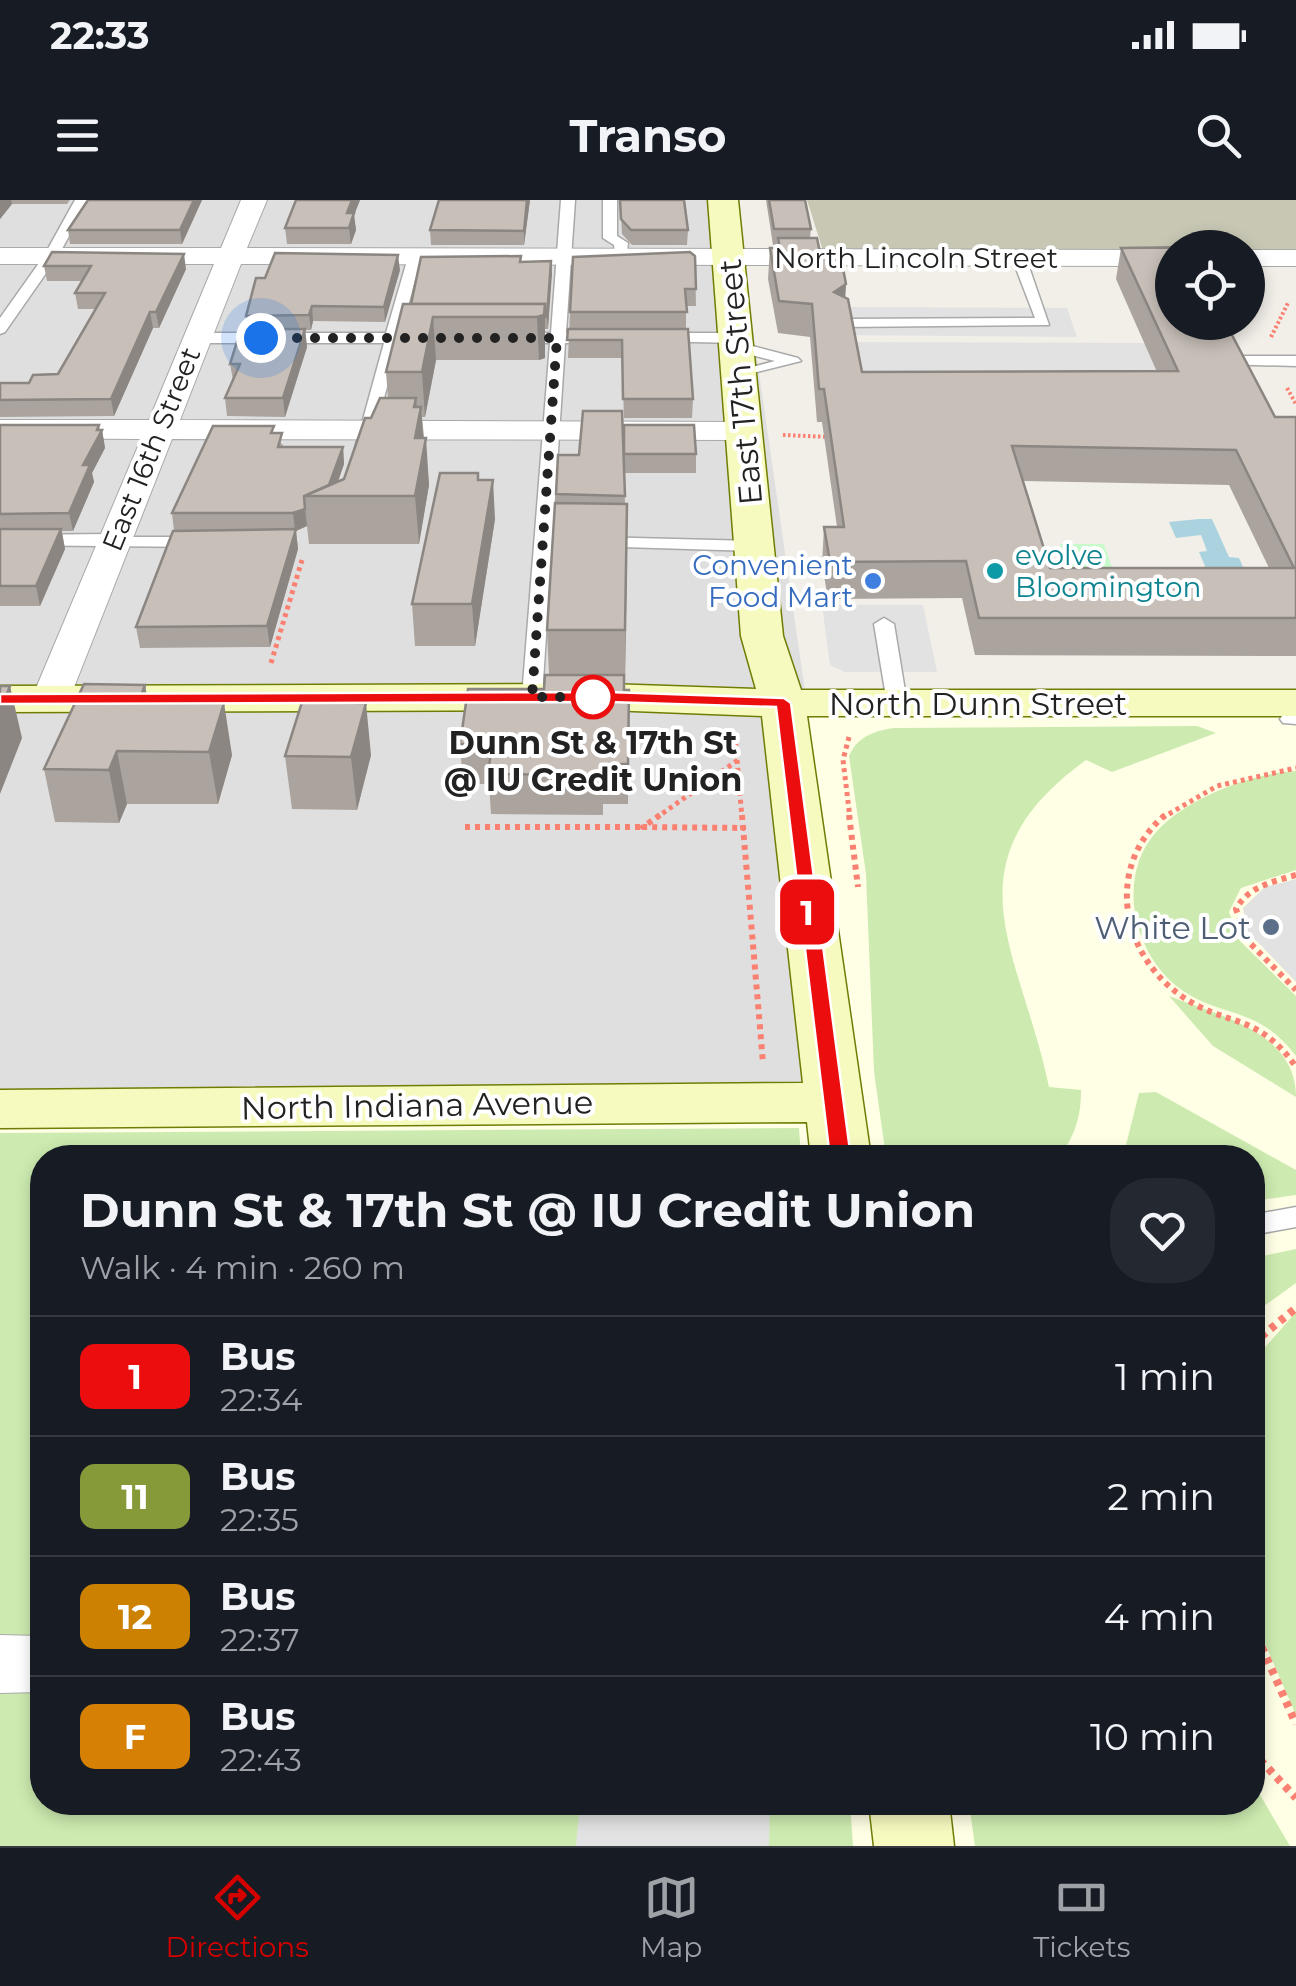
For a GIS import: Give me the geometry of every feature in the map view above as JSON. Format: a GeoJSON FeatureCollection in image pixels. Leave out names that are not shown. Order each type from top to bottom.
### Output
{"type":"FeatureCollection","features":[{"type":"Feature","properties":{"kind":"main road","name":"East 17th Street"},"geometry":{"type":"LineString","coordinates":[[723,200],[762,636],[784,703],[808,922],[839,1145]]}},
{"type":"Feature","properties":{"kind":"main road","name":"North Dunn Street"},"geometry":{"type":"LineString","coordinates":[[0,699],[532,697],[1294,710]]}},
{"type":"Feature","properties":{"kind":"main road","name":"North Indiana Avenue"},"geometry":{"type":"LineString","coordinates":[[0,1109],[834,1102]]}},
{"type":"Feature","properties":{"kind":"main road"},"geometry":{"type":"LineString","coordinates":[[910,1815],[914,1846]]}},
{"type":"Feature","properties":{"kind":"street","name":"East 16th Street"},"geometry":{"type":"LineString","coordinates":[[50,700],[254,200]]}},
{"type":"Feature","properties":{"kind":"street","name":"North Lincoln Street"},"geometry":{"type":"LineString","coordinates":[[0,256],[1155,258]]}},
{"type":"Feature","properties":{"kind":"street"},"geometry":{"type":"LineString","coordinates":[[1265,258],[1296,258]]}},
{"type":"Feature","properties":{"kind":"street"},"geometry":{"type":"LineString","coordinates":[[0,429],[744,431]]}},
{"type":"Feature","properties":{"kind":"street"},"geometry":{"type":"LineString","coordinates":[[0,1664],[30,1664]]}},
{"type":"Feature","properties":{"kind":"lane"},"geometry":{"type":"LineString","coordinates":[[0,329],[51,256],[82,200]]}},
{"type":"Feature","properties":{"kind":"lane"},"geometry":{"type":"LineString","coordinates":[[532,697],[560,542],[543,502],[568,200]]}},
{"type":"Feature","properties":{"kind":"lane"},"geometry":{"type":"LineString","coordinates":[[610,200],[610,238],[621,242],[621,257]]}},
{"type":"Feature","properties":{"kind":"lane"},"geometry":{"type":"LineString","coordinates":[[358,466],[414,257]]}},
{"type":"Feature","properties":{"kind":"lane"},"geometry":{"type":"LineString","coordinates":[[843,323],[1044,322],[1019,258]]}},
{"type":"Feature","properties":{"kind":"lane"},"geometry":{"type":"LineString","coordinates":[[196,338],[448,338]]}},
{"type":"Feature","properties":{"kind":"lane"},"geometry":{"type":"LineString","coordinates":[[484,338],[617,338]]}},
{"type":"Feature","properties":{"kind":"lane"},"geometry":{"type":"LineString","coordinates":[[637,338],[793,361],[812,360]]}},
{"type":"Feature","properties":{"kind":"lane"},"geometry":{"type":"LineString","coordinates":[[737,353],[793,361]]}},
{"type":"Feature","properties":{"kind":"lane"},"geometry":{"type":"LineString","coordinates":[[1223,361],[1296,361]]}},
{"type":"Feature","properties":{"kind":"lane"},"geometry":{"type":"LineString","coordinates":[[0,540],[220,542]]}},
{"type":"Feature","properties":{"kind":"lane"},"geometry":{"type":"LineString","coordinates":[[560,542],[754,546]]}},
{"type":"Feature","properties":{"kind":"lane"},"geometry":{"type":"LineString","coordinates":[[884,624],[897,703]]}},
{"type":"Feature","properties":{"kind":"lane"},"geometry":{"type":"LineString","coordinates":[[1265,1223],[1296,1217]]}},
{"type":"Feature","properties":{"kind":"path"},"geometry":{"type":"LineString","coordinates":[[744,431],[842,438]]}},
{"type":"Feature","properties":{"kind":"path"},"geometry":{"type":"LineString","coordinates":[[266,679],[302,560]]}},
{"type":"Feature","properties":{"kind":"path"},"geometry":{"type":"LineString","coordinates":[[738,746],[764,1071]]}},
{"type":"Feature","properties":{"kind":"path"},"geometry":{"type":"LineString","coordinates":[[643,827],[739,759]]}},
{"type":"Feature","properties":{"kind":"path"},"geometry":{"type":"LineString","coordinates":[[1296,768],[1224,784],[1159,819],[1137,844],[1124,898],[1138,943],[1170,988],[1264,1029],[1296,1066]]}},
{"type":"Feature","properties":{"kind":"path"},"geometry":{"type":"LineString","coordinates":[[465,827],[745,828]]}},
{"type":"Feature","properties":{"kind":"path"},"geometry":{"type":"LineString","coordinates":[[1296,875],[1251,888],[1238,900],[1234,912],[1244,938],[1296,990]]}},
{"type":"Feature","properties":{"kind":"path"},"geometry":{"type":"LineString","coordinates":[[1265,1333],[1296,1308]]}},
{"type":"Feature","properties":{"kind":"path"},"geometry":{"type":"LineString","coordinates":[[1265,1662],[1296,1724]]}},
{"type":"Feature","properties":{"kind":"path"},"geometry":{"type":"LineString","coordinates":[[1265,1765],[1296,1798]]}},
{"type":"Feature","properties":{"kind":"shaded area"},"geometry":{"type":"Polygon","coordinates":[[[0,200],[734,200],[808,712],[856,1115],[0,1113],[0,200]]]}},
{"type":"Feature","properties":{"kind":"shaded area"},"geometry":{"type":"Polygon","coordinates":[[[807,200],[1296,200],[1296,254],[1265,253],[1265,230],[1155,230],[1155,253],[823,251],[807,200]]]}},
{"type":"Feature","properties":{"kind":"shaded area"},"geometry":{"type":"Polygon","coordinates":[[[839,307],[1067,308],[1077,337],[843,335],[839,307]]]}},
{"type":"Feature","properties":{"kind":"shaded area"},"geometry":{"type":"Polygon","coordinates":[[[848,342],[1144,343],[1200,405],[860,406],[848,342]]]}},
{"type":"Feature","properties":{"kind":"shaded area"},"geometry":{"type":"Polygon","coordinates":[[[822,605],[923,605],[937,672],[845,672],[830,665],[822,605]]]}},
{"type":"Feature","properties":{"kind":"shaded area"},"geometry":{"type":"Polygon","coordinates":[[[808,712],[1296,713],[1296,1846],[0,1846],[0,1121],[856,1114],[808,712]]]}},
{"type":"Feature","properties":{"kind":"shaded area","name":"White Lot"},"geometry":{"type":"Polygon","coordinates":[[[1296,879],[1296,982],[1247,931],[1243,908],[1265,887],[1296,879]]]}},
{"type":"Feature","properties":{"kind":"shaded area"},"geometry":{"type":"Polygon","coordinates":[[[579,1815],[770,1815],[769,1846],[576,1846],[579,1815]]]}},
{"type":"Feature","properties":{"kind":"green space"},"geometry":{"type":"Polygon","coordinates":[[[1060,544],[1104,544],[1119,588],[1072,587],[1060,544]]]}},
{"type":"Feature","properties":{"kind":"green space"},"geometry":{"type":"Polygon","coordinates":[[[1197,726],[1216,733],[1112,772],[1086,760],[1042,798],[1016,836],[1004,873],[1003,912],[1049,1087],[1081,1090],[1076,1126],[1066,1145],[884,1145],[874,1072],[866,874],[849,756],[867,736],[894,728],[1197,726]]]}},
{"type":"Feature","properties":{"kind":"green space"},"geometry":{"type":"Polygon","coordinates":[[[1296,771],[1296,870],[1241,888],[1229,912],[1240,941],[1296,996],[1296,1056],[1268,1028],[1195,998],[1163,973],[1141,935],[1134,891],[1144,849],[1170,819],[1221,789],[1296,771]]]}},
{"type":"Feature","properties":{"kind":"green space"},"geometry":{"type":"Polygon","coordinates":[[[1169,996],[1230,1019],[1268,1041],[1293,1074],[1296,1097],[1213,1046],[1169,996]]]}},
{"type":"Feature","properties":{"kind":"green space"},"geometry":{"type":"Polygon","coordinates":[[[1156,1092],[1251,1145],[1126,1145],[1139,1093],[1156,1092]]]}},
{"type":"Feature","properties":{"kind":"green space"},"geometry":{"type":"Polygon","coordinates":[[[799,1128],[800,1145],[30,1145],[30,1815],[851,1815],[853,1846],[0,1846],[0,1133],[799,1128]]]}},
{"type":"Feature","properties":{"kind":"green space"},"geometry":{"type":"Polygon","coordinates":[[[1265,1153],[1296,1170],[1296,1195],[1265,1199],[1265,1153]]]}},
{"type":"Feature","properties":{"kind":"green space"},"geometry":{"type":"Polygon","coordinates":[[[1296,1249],[1296,1283],[1265,1305],[1265,1255],[1296,1249]]]}},
{"type":"Feature","properties":{"kind":"green space"},"geometry":{"type":"Polygon","coordinates":[[[1296,1312],[1296,1715],[1265,1644],[1265,1347],[1296,1312]]]}},
{"type":"Feature","properties":{"kind":"green space"},"geometry":{"type":"Polygon","coordinates":[[[1265,1803],[1290,1846],[975,1846],[971,1815],[1265,1815],[1265,1803]]]}},
{"type":"Feature","properties":{"kind":"water"},"geometry":{"type":"Polygon","coordinates":[[[1212,519],[1229,557],[1239,558],[1246,574],[1208,573],[1199,552],[1207,551],[1201,535],[1176,538],[1169,522],[1212,519]]]}},
{"type":"Feature","properties":{"kind":"building"},"geometry":{"type":"Polygon","coordinates":[[[88,200],[194,200],[180,230],[68,230],[88,200]]]}},
{"type":"Feature","properties":{"kind":"building"},"geometry":{"type":"Polygon","coordinates":[[[296,200],[352,200],[347,213],[354,213],[349,228],[285,228],[296,200]]]}},
{"type":"Feature","properties":{"kind":"building"},"geometry":{"type":"Polygon","coordinates":[[[439,200],[527,200],[524,231],[430,230],[439,200]]]}},
{"type":"Feature","properties":{"kind":"building"},"geometry":{"type":"Polygon","coordinates":[[[620,200],[684,200],[688,230],[631,230],[621,219],[620,200]]]}},
{"type":"Feature","properties":{"kind":"building"},"geometry":{"type":"Polygon","coordinates":[[[769,200],[805,200],[811,229],[774,229],[769,200]]]}},
{"type":"Feature","properties":{"kind":"building"},"geometry":{"type":"Polygon","coordinates":[[[778,238],[817,238],[821,258],[841,258],[846,284],[834,292],[848,299],[862,372],[1178,371],[1164,340],[1235,340],[1275,417],[1296,417],[1296,618],[979,618],[966,561],[830,562],[824,527],[844,527],[824,389],[819,389],[812,304],[779,301],[770,248],[780,248],[778,238]],[[1012,446],[1050,568],[1294,568],[1236,450],[1012,446]]]}},
{"type":"Feature","properties":{"kind":"building"},"geometry":{"type":"Polygon","coordinates":[[[1121,248],[1155,248],[1155,321],[1121,248]]]}},
{"type":"Feature","properties":{"kind":"building"},"geometry":{"type":"Polygon","coordinates":[[[52,252],[184,254],[156,312],[150,312],[111,399],[0,400],[0,383],[29,383],[33,375],[58,374],[105,293],[75,293],[91,266],[44,266],[52,252]]]}},
{"type":"Feature","properties":{"kind":"building"},"geometry":{"type":"Polygon","coordinates":[[[690,252],[695,256],[696,289],[685,289],[687,312],[570,312],[573,257],[690,252]]]}},
{"type":"Feature","properties":{"kind":"building"},"geometry":{"type":"Polygon","coordinates":[[[275,253],[398,255],[384,307],[312,306],[309,315],[246,316],[256,278],[265,278],[275,253]]]}},
{"type":"Feature","properties":{"kind":"building"},"geometry":{"type":"Polygon","coordinates":[[[521,256],[520,262],[551,261],[547,317],[545,304],[411,304],[421,257],[521,256]]]}},
{"type":"Feature","properties":{"kind":"building"},"geometry":{"type":"Polygon","coordinates":[[[403,304],[545,304],[544,315],[537,317],[433,317],[422,372],[386,372],[403,304]]]}},
{"type":"Feature","properties":{"kind":"building"},"geometry":{"type":"Polygon","coordinates":[[[241,329],[305,329],[283,398],[225,398],[240,364],[230,364],[241,329]]]}},
{"type":"Feature","properties":{"kind":"building"},"geometry":{"type":"Polygon","coordinates":[[[568,329],[688,329],[693,399],[623,399],[622,340],[567,340],[568,329]]]}},
{"type":"Feature","properties":{"kind":"building"},"geometry":{"type":"Polygon","coordinates":[[[380,398],[416,398],[414,407],[421,407],[415,438],[426,438],[415,496],[304,496],[344,479],[365,418],[371,418],[380,398]]]}},
{"type":"Feature","properties":{"kind":"building"},"geometry":{"type":"Polygon","coordinates":[[[583,411],[622,411],[625,496],[556,494],[558,455],[579,455],[583,411]]]}},
{"type":"Feature","properties":{"kind":"building"},"geometry":{"type":"Polygon","coordinates":[[[0,425],[99,425],[97,430],[102,430],[83,465],[90,465],[69,513],[0,514],[0,425]]]}},
{"type":"Feature","properties":{"kind":"building"},"geometry":{"type":"Polygon","coordinates":[[[624,425],[694,425],[696,454],[624,454],[624,425]]]}},
{"type":"Feature","properties":{"kind":"building"},"geometry":{"type":"Polygon","coordinates":[[[213,426],[274,426],[271,433],[282,433],[278,447],[343,447],[329,485],[304,496],[305,509],[293,513],[172,513],[213,426]]]}},
{"type":"Feature","properties":{"kind":"building"},"geometry":{"type":"Polygon","coordinates":[[[440,473],[478,473],[478,480],[493,480],[472,604],[412,604],[440,473]]]}},
{"type":"Feature","properties":{"kind":"building"},"geometry":{"type":"Polygon","coordinates":[[[555,503],[627,504],[625,630],[547,630],[555,503]]]}},
{"type":"Feature","properties":{"kind":"building"},"geometry":{"type":"Polygon","coordinates":[[[0,529],[61,529],[36,586],[0,586],[0,529]]]}},
{"type":"Feature","properties":{"kind":"building"},"geometry":{"type":"Polygon","coordinates":[[[296,529],[267,626],[136,627],[173,531],[296,529]]]}},
{"type":"Feature","properties":{"kind":"building"},"geometry":{"type":"Polygon","coordinates":[[[545,675],[624,675],[624,690],[629,690],[628,764],[603,764],[602,775],[488,774],[492,744],[460,744],[468,689],[544,689],[545,675]]]}},
{"type":"Feature","properties":{"kind":"building"},"geometry":{"type":"Polygon","coordinates":[[[84,684],[145,685],[138,703],[224,703],[209,752],[117,751],[109,770],[44,769],[84,684]]]}},
{"type":"Feature","properties":{"kind":"building"},"geometry":{"type":"Polygon","coordinates":[[[0,686],[10,686],[0,711],[0,686]]]}},
{"type":"Feature","properties":{"kind":"building"},"geometry":{"type":"Polygon","coordinates":[[[302,702],[366,703],[351,757],[285,756],[302,702]]]}},
{"type":"Feature","properties":{"kind":"bus line","name":"1"},"geometry":{"type":"LineString","coordinates":[[0,699],[608,697],[784,703],[808,922],[839,1145]]}},
{"type":"Feature","properties":{"kind":"place","name":"evolve Bloomington"},"geometry":{"type":"Point","coordinates":[995,571]}},
{"type":"Feature","properties":{"kind":"place","name":"Convenient Food Mart"},"geometry":{"type":"Point","coordinates":[873,581]}},
{"type":"Feature","properties":{"kind":"place","name":"Dunn St & 17th St @ IU Credit Union"},"geometry":{"type":"Point","coordinates":[593,697]}},
{"type":"Feature","properties":{"kind":"place","name":"White Lot"},"geometry":{"type":"Point","coordinates":[1271,927]}},
{"type":"Feature","properties":{"kind":"route"},"geometry":{"type":"LineString","coordinates":[[261,338],[557,338],[532,697],[608,697],[593,697]]}}]}
